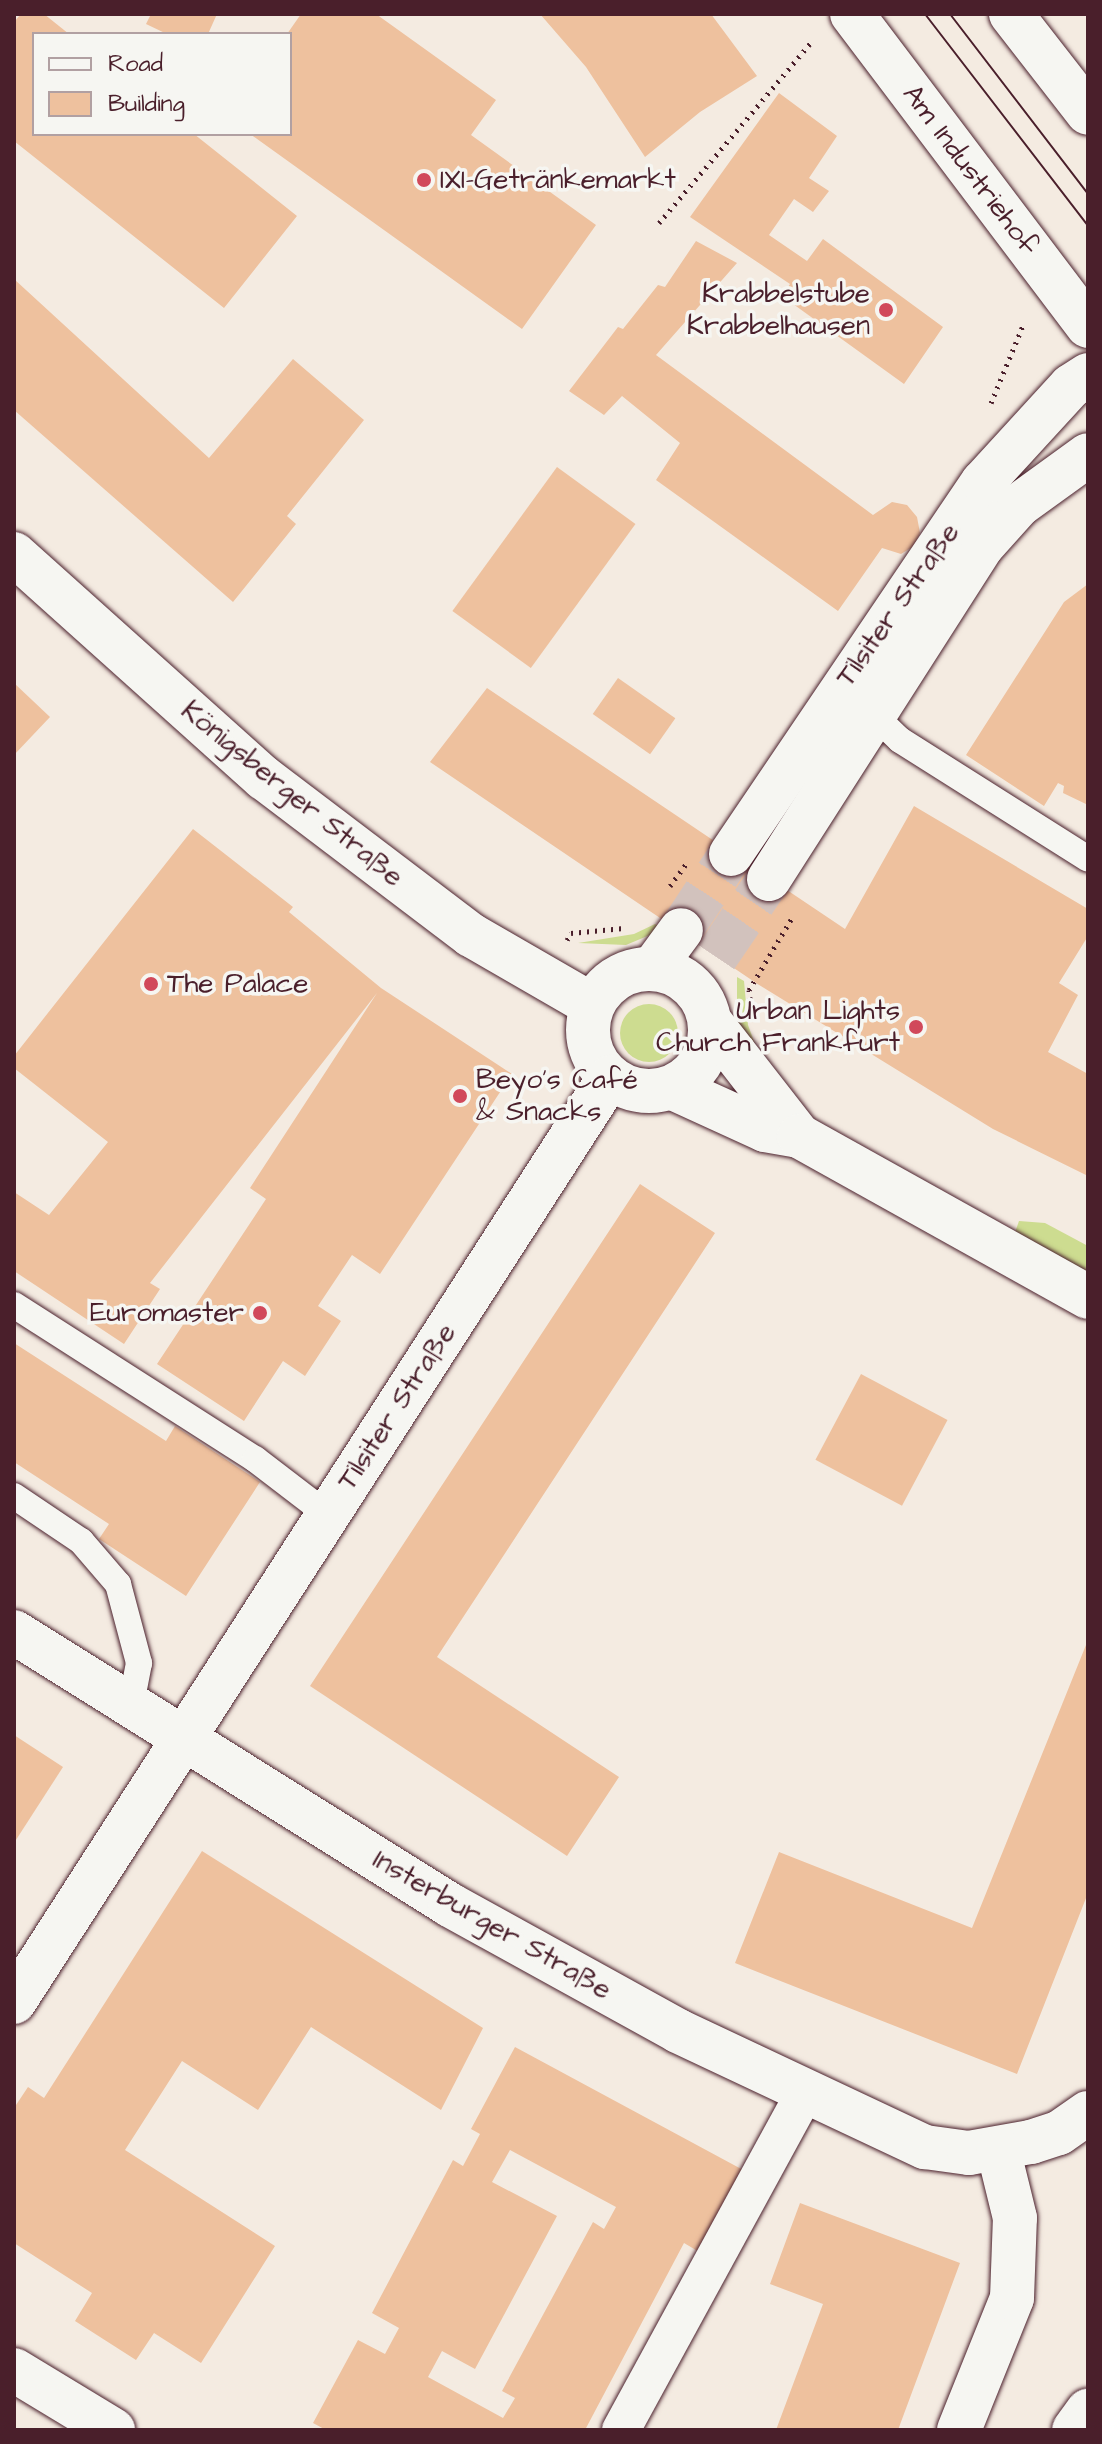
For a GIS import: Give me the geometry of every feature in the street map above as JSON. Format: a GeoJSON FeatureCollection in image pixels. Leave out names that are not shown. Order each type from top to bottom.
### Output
{"type":"FeatureCollection","features":[{"type":"Feature","properties":{"kind":"street","name":"Am Industriehof"},"geometry":{"type":"LineString","coordinates":[[852,14],[1088,326]]}},
{"type":"Feature","properties":{"kind":"street"},"geometry":{"type":"LineString","coordinates":[[1011,14],[1088,113]]}},
{"type":"Feature","properties":{"kind":"street","name":"Tilsiter Straße"},"geometry":{"type":"LineString","coordinates":[[731,854],[983,482],[1071,386],[1088,375]]}},
{"type":"Feature","properties":{"kind":"street","name":"Tilsiter Straße"},"geometry":{"type":"LineString","coordinates":[[769,879],[983,545],[1019,505],[1088,455]]}},
{"type":"Feature","properties":{"kind":"street","name":"Königsberger Straße"},"geometry":{"type":"LineString","coordinates":[[14,554],[264,778],[471,935],[592,1005]]}},
{"type":"Feature","properties":{"kind":"street"},"geometry":{"type":"LineString","coordinates":[[653,968],[681,930]]}},
{"type":"Feature","properties":{"kind":"street"},"geometry":{"type":"LineString","coordinates":[[716,957],[708,1012],[707,1052],[696,1070],[673,1088],[648,1092],[610,1077],[588,1040],[592,1005],[617,977],[653,968],[683,979],[708,1012],[799,1136]]}},
{"type":"Feature","properties":{"kind":"street","name":"Tilsiter Straße"},"geometry":{"type":"LineString","coordinates":[[14,2002],[610,1077]]}},
{"type":"Feature","properties":{"kind":"street"},"geometry":{"type":"LineString","coordinates":[[673,1088],[765,1130],[799,1136],[1088,1297]]}},
{"type":"Feature","properties":{"kind":"street","name":"Insterburger Straße"},"geometry":{"type":"LineString","coordinates":[[14,1632],[450,1905],[678,2031],[925,2147],[949,2153],[998,2149]]}},
{"type":"Feature","properties":{"kind":"street"},"geometry":{"type":"LineString","coordinates":[[621,2430],[805,2092]]}},
{"type":"Feature","properties":{"kind":"street"},"geometry":{"type":"LineString","coordinates":[[959,2430],[1012,2298],[1015,2218],[998,2149],[1059,2133],[1088,2113]]}},
{"type":"Feature","properties":{"kind":"street"},"geometry":{"type":"LineString","coordinates":[[14,2370],[113,2430]]}},
{"type":"Feature","properties":{"kind":"street"},"geometry":{"type":"LineString","coordinates":[[1074,2430],[1088,2411]]}},
{"type":"Feature","properties":{"kind":"lane"},"geometry":{"type":"LineString","coordinates":[[874,715],[900,740],[1088,859]]}},
{"type":"Feature","properties":{"kind":"lane"},"geometry":{"type":"LineString","coordinates":[[14,1305],[255,1459],[328,1515]]}},
{"type":"Feature","properties":{"kind":"lane"},"geometry":{"type":"LineString","coordinates":[[14,1496],[81,1541],[118,1584],[139,1663],[131,1704]]}},
{"type":"Feature","properties":{"kind":"path"},"geometry":{"type":"LineString","coordinates":[[659,223],[812,41]]}},
{"type":"Feature","properties":{"kind":"green space"},"geometry":{"type":"Polygon","coordinates":[[[655,924],[664,929],[626,945],[578,943],[634,934],[655,924]]]}},
{"type":"Feature","properties":{"kind":"green space"},"geometry":{"type":"Polygon","coordinates":[[[737,977],[744,981],[748,1025],[759,1055],[737,1031],[737,977]]]}},
{"type":"Feature","properties":{"kind":"green space"},"geometry":{"type":"Polygon","coordinates":[[[649,1004],[669,1013],[678,1033],[669,1053],[649,1062],[629,1053],[620,1033],[629,1013],[649,1004]]]}},
{"type":"Feature","properties":{"kind":"green space"},"geometry":{"type":"Polygon","coordinates":[[[1019,1221],[1045,1223],[1088,1246],[1088,1272],[1014,1235],[1019,1221]]]}},
{"type":"Feature","properties":{"kind":"building"},"geometry":{"type":"Polygon","coordinates":[[[21,14],[44,14],[66,32],[32,32],[32,136],[197,136],[297,216],[224,308],[14,141],[14,22],[21,14]]]}},
{"type":"Feature","properties":{"kind":"building"},"geometry":{"type":"Polygon","coordinates":[[[151,14],[217,14],[209,32],[163,32],[146,24],[151,14]]]}},
{"type":"Feature","properties":{"kind":"building","name":"IXI-Getränkemarkt"},"geometry":{"type":"Polygon","coordinates":[[[301,14],[376,14],[496,100],[471,135],[596,225],[522,329],[253,136],[292,136],[292,32],[288,32],[301,14]]]}},
{"type":"Feature","properties":{"kind":"building"},"geometry":{"type":"Polygon","coordinates":[[[540,14],[711,14],[757,76],[700,112],[645,157],[586,67],[540,14]]]}},
{"type":"Feature","properties":{"kind":"building"},"geometry":{"type":"Polygon","coordinates":[[[779,93],[837,136],[809,178],[829,191],[813,212],[794,199],[769,235],[807,261],[823,239],[943,327],[904,384],[782,296],[790,284],[690,217],[779,93]]]}},
{"type":"Feature","properties":{"kind":"building"},"geometry":{"type":"Polygon","coordinates":[[[696,241],[737,263],[656,355],[873,515],[892,502],[907,505],[917,517],[920,533],[914,546],[901,554],[882,548],[838,611],[656,480],[680,443],[622,396],[604,415],[569,391],[618,327],[623,329],[658,285],[665,287],[696,241]]]}},
{"type":"Feature","properties":{"kind":"building"},"geometry":{"type":"Polygon","coordinates":[[[14,279],[209,458],[293,359],[364,420],[287,516],[296,524],[233,602],[14,410],[14,279]]]}},
{"type":"Feature","properties":{"kind":"building"},"geometry":{"type":"Polygon","coordinates":[[[557,467],[635,524],[531,668],[452,611],[557,467]]]}},
{"type":"Feature","properties":{"kind":"building"},"geometry":{"type":"Polygon","coordinates":[[[1088,584],[1088,805],[1063,793],[1064,786],[1058,783],[1044,806],[966,755],[1064,602],[1088,584]]]}},
{"type":"Feature","properties":{"kind":"building"},"geometry":{"type":"Polygon","coordinates":[[[618,678],[675,718],[650,754],[593,714],[618,678]]]}},
{"type":"Feature","properties":{"kind":"building"},"geometry":{"type":"Polygon","coordinates":[[[14,683],[50,717],[14,755],[14,683]]]}},
{"type":"Feature","properties":{"kind":"building"},"geometry":{"type":"Polygon","coordinates":[[[487,688],[845,929],[914,806],[1088,909],[1088,936],[1059,983],[1078,995],[1048,1052],[1088,1074],[1088,1176],[993,1129],[756,983],[430,762],[487,688]]]}},
{"type":"Feature","properties":{"kind":"building"},"geometry":{"type":"Polygon","coordinates":[[[193,829],[293,907],[289,912],[381,988],[512,1074],[380,1274],[352,1255],[318,1306],[341,1321],[305,1376],[283,1361],[244,1421],[157,1364],[266,1199],[250,1188],[377,993],[150,1283],[160,1289],[124,1344],[14,1271],[14,1192],[49,1215],[108,1142],[14,1068],[14,1056],[193,829]]]}},
{"type":"Feature","properties":{"kind":"building"},"geometry":{"type":"Polygon","coordinates":[[[640,1184],[715,1233],[437,1657],[619,1777],[567,1856],[310,1686],[640,1184]]]}},
{"type":"Feature","properties":{"kind":"building"},"geometry":{"type":"Polygon","coordinates":[[[14,1343],[166,1441],[175,1426],[260,1482],[186,1596],[99,1539],[109,1524],[14,1462],[14,1343]]]}},
{"type":"Feature","properties":{"kind":"building"},"geometry":{"type":"Polygon","coordinates":[[[861,1374],[948,1420],[902,1506],[815,1460],[861,1374]]]}},
{"type":"Feature","properties":{"kind":"building"},"geometry":{"type":"Polygon","coordinates":[[[1088,1640],[1088,1893],[1017,2074],[735,1963],[779,1852],[972,1928],[1088,1640]]]}},
{"type":"Feature","properties":{"kind":"building"},"geometry":{"type":"Polygon","coordinates":[[[14,1735],[63,1767],[14,1843],[14,1735]]]}},
{"type":"Feature","properties":{"kind":"building"},"geometry":{"type":"Polygon","coordinates":[[[202,1851],[483,2028],[441,2110],[311,2027],[258,2110],[182,2061],[125,2150],[275,2246],[201,2363],[154,2333],[136,2360],[75,2321],[92,2293],[14,2243],[14,2108],[28,2087],[44,2098],[202,1851]]]}},
{"type":"Feature","properties":{"kind":"building"},"geometry":{"type":"Polygon","coordinates":[[[515,2047],[745,2171],[701,2253],[684,2243],[585,2430],[326,2430],[313,2423],[358,2340],[385,2354],[399,2328],[372,2313],[453,2160],[463,2166],[480,2134],[471,2129],[515,2047]],[[510,2150],[492,2182],[557,2216],[475,2369],[442,2351],[428,2377],[503,2418],[515,2398],[502,2391],[593,2222],[604,2229],[616,2207],[510,2150]]]}},
{"type":"Feature","properties":{"kind":"building"},"geometry":{"type":"Polygon","coordinates":[[[800,2203],[960,2263],[898,2430],[776,2430],[823,2304],[770,2284],[800,2203]]]}},
{"type":"Feature","properties":{"kind":"tunnel"},"geometry":{"type":"LineString","coordinates":[[681,930],[731,854]]}},
{"type":"Feature","properties":{"kind":"tunnel"},"geometry":{"type":"LineString","coordinates":[[716,957],[769,879]]}},
{"type":"Feature","properties":{"kind":"tram line"},"geometry":{"type":"LineString","coordinates":[[925,14],[1088,226]]}},
{"type":"Feature","properties":{"kind":"tram line"},"geometry":{"type":"LineString","coordinates":[[950,14],[1088,194]]}},
{"type":"Feature","properties":{"kind":"place","name":"IXI-Getränkemarkt"},"geometry":{"type":"Point","coordinates":[424,180]}},
{"type":"Feature","properties":{"kind":"place","name":"Krabbelstube Krabbelhausen"},"geometry":{"type":"Point","coordinates":[886,310]}},
{"type":"Feature","properties":{"kind":"place","name":"The Palace"},"geometry":{"type":"Point","coordinates":[151,984]}},
{"type":"Feature","properties":{"kind":"place","name":"Urban Lights Church Frankfurt"},"geometry":{"type":"Point","coordinates":[916,1027]}},
{"type":"Feature","properties":{"kind":"place","name":"Beyo's Café & Snacks"},"geometry":{"type":"Point","coordinates":[460,1096]}},
{"type":"Feature","properties":{"kind":"place","name":"Euromaster"},"geometry":{"type":"Point","coordinates":[260,1313]}}]}
